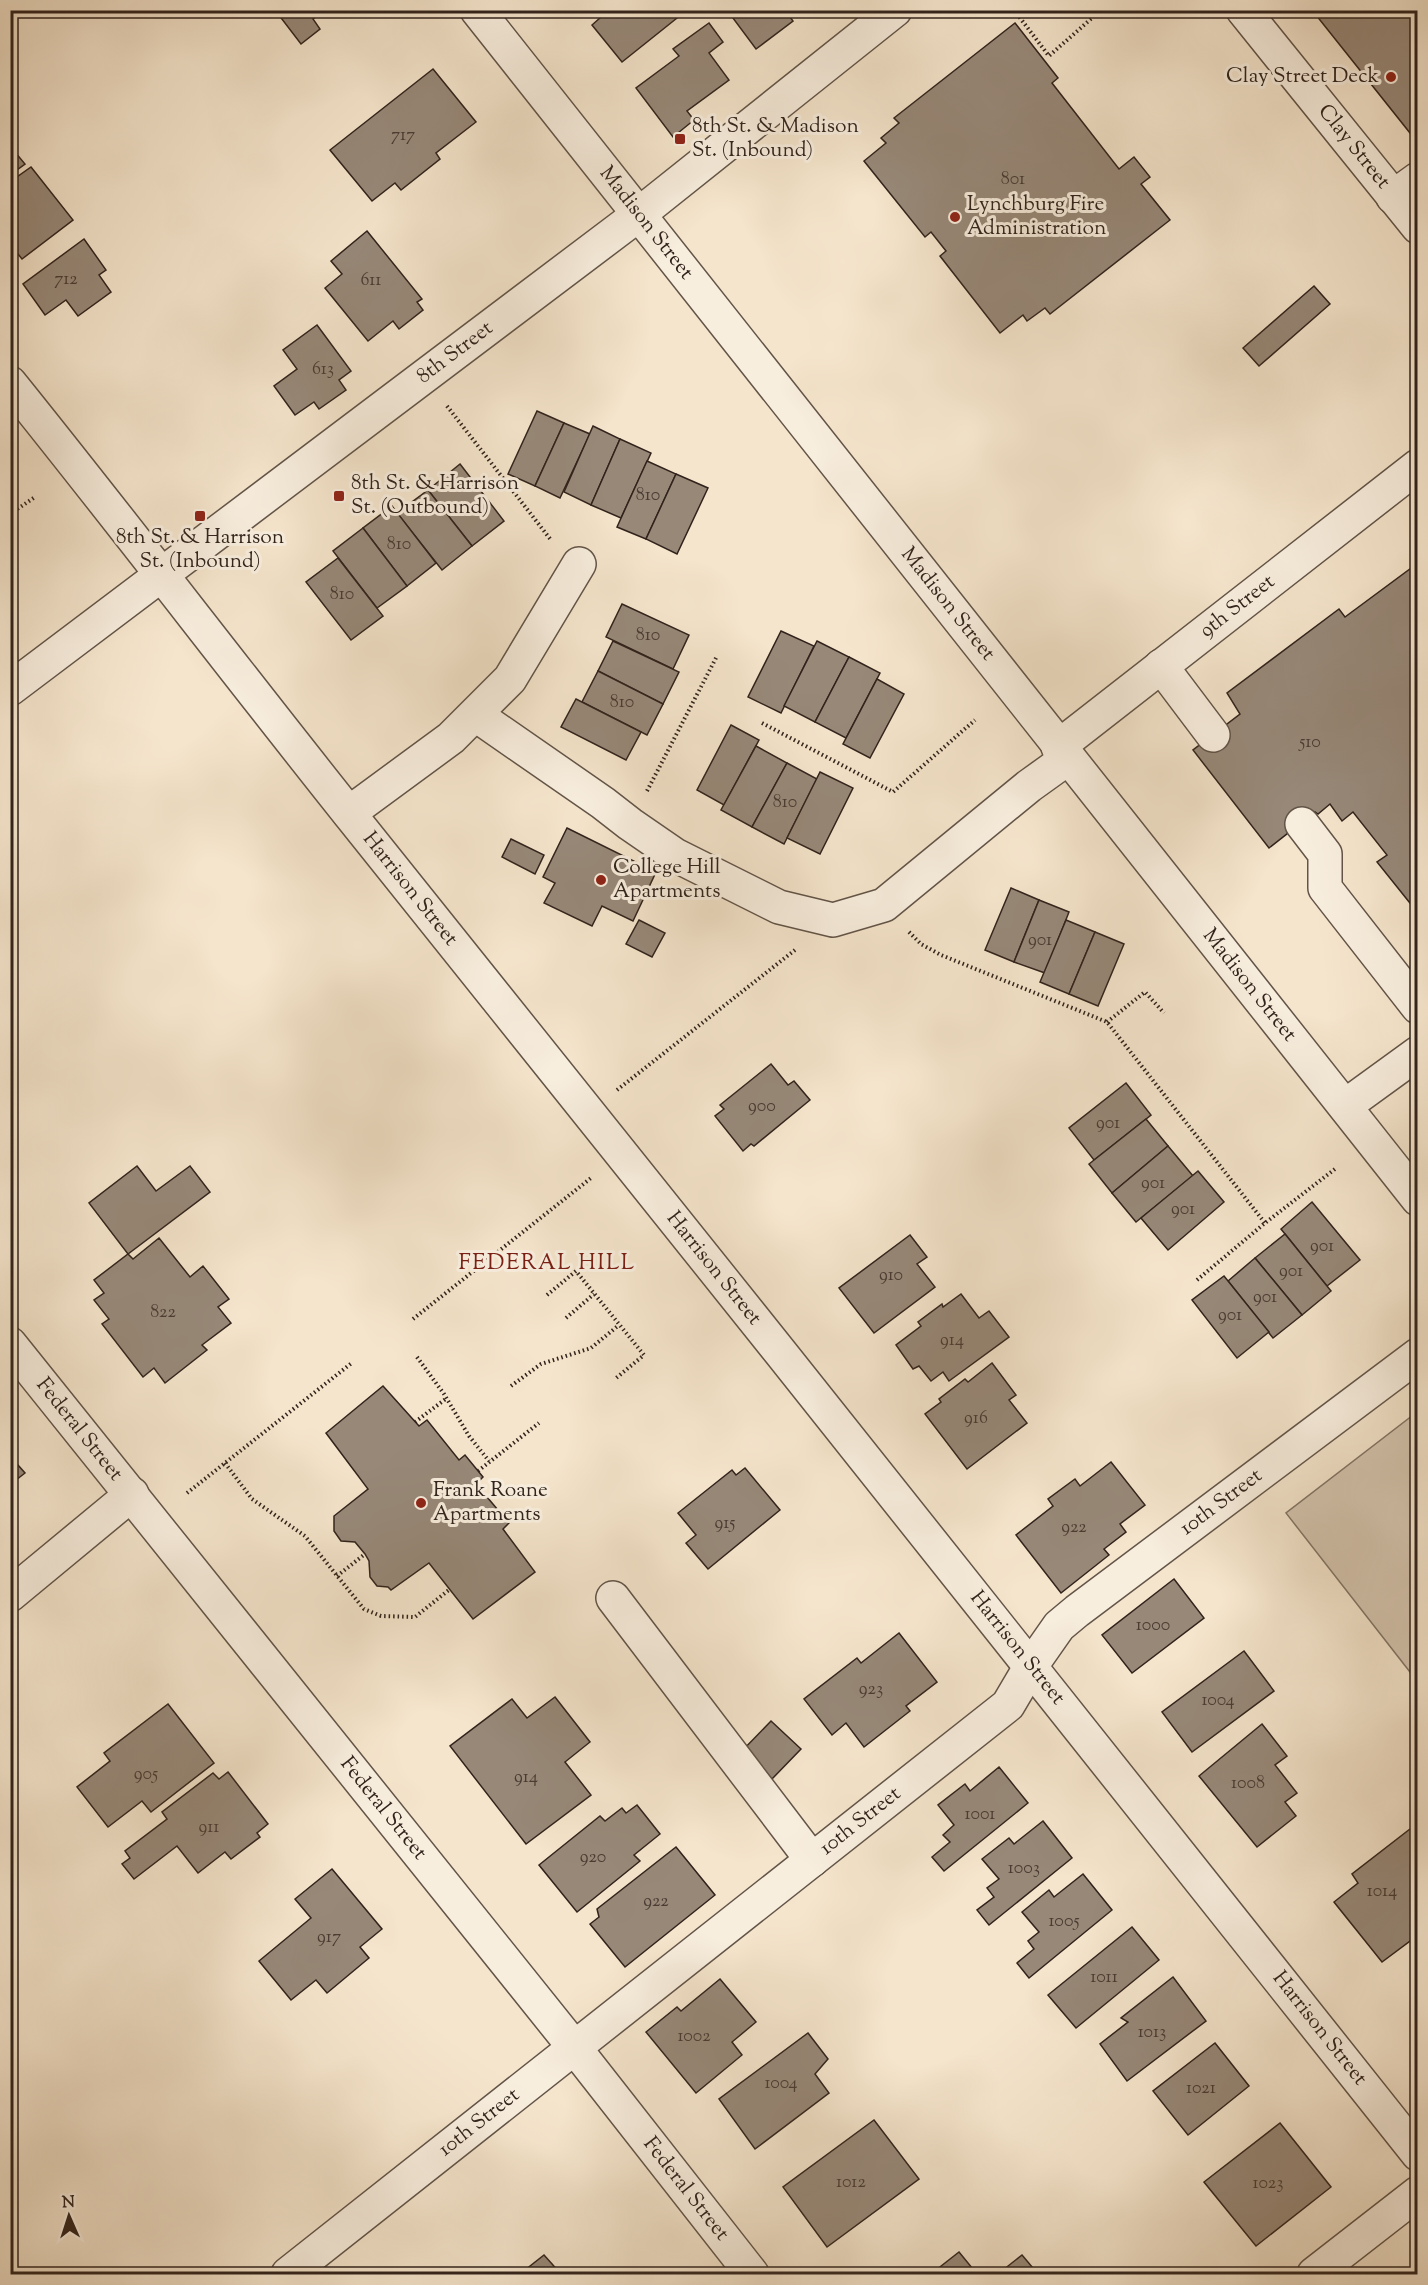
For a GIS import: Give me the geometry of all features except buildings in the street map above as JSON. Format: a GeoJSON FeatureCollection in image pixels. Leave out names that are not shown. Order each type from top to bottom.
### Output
{"type":"FeatureCollection","features":[{"type":"Feature","properties":{"kind":"street","name":"Madison Street"},"geometry":{"type":"LineString","coordinates":[[477,10],[1418,1199]]}},
{"type":"Feature","properties":{"kind":"street","name":"8th Street"},"geometry":{"type":"LineString","coordinates":[[10,689],[638,215],[895,10]]}},
{"type":"Feature","properties":{"kind":"street","name":"Clay Street"},"geometry":{"type":"LineString","coordinates":[[1243,10],[1405,188],[1418,227]]}},
{"type":"Feature","properties":{"kind":"street","name":"Harrison Street"},"geometry":{"type":"LineString","coordinates":[[10,383],[349,813],[1418,2154]]}},
{"type":"Feature","properties":{"kind":"street","name":"9th Street"},"geometry":{"type":"LineString","coordinates":[[884,905],[1029,786],[1063,752],[1161,666],[1418,466]]}},
{"type":"Feature","properties":{"kind":"street"},"geometry":{"type":"LineString","coordinates":[[349,813],[451,738],[510,679],[579,564]]}},
{"type":"Feature","properties":{"kind":"street"},"geometry":{"type":"LineString","coordinates":[[1161,666],[1214,735]]}},
{"type":"Feature","properties":{"kind":"street"},"geometry":{"type":"LineString","coordinates":[[476,715],[675,855],[778,907],[833,920],[884,905]]}},
{"type":"Feature","properties":{"kind":"street"},"geometry":{"type":"LineString","coordinates":[[1302,824],[1325,854],[1325,888],[1418,1008]]}},
{"type":"Feature","properties":{"kind":"street"},"geometry":{"type":"LineString","coordinates":[[1345,1106],[1418,1053]]}},
{"type":"Feature","properties":{"kind":"street","name":"Federal Street"},"geometry":{"type":"LineString","coordinates":[[10,1344],[574,2047],[752,2274]]}},
{"type":"Feature","properties":{"kind":"street","name":"10th Street"},"geometry":{"type":"LineString","coordinates":[[288,2274],[1008,1705],[1031,1666],[1059,1626],[1077,1611],[1418,1356]]}},
{"type":"Feature","properties":{"kind":"street"},"geometry":{"type":"LineString","coordinates":[[10,1595],[132,1494]]}},
{"type":"Feature","properties":{"kind":"street"},"geometry":{"type":"LineString","coordinates":[[613,1598],[812,1860]]}},
{"type":"Feature","properties":{"kind":"street"},"geometry":{"type":"LineString","coordinates":[[1314,2274],[1418,2193]]}},
{"type":"Feature","properties":{"kind":"path"},"geometry":{"type":"LineString","coordinates":[[1014,10],[1049,56],[1101,10]]}},
{"type":"Feature","properties":{"kind":"path"},"geometry":{"type":"LineString","coordinates":[[447,406],[547,537],[579,564]]}},
{"type":"Feature","properties":{"kind":"path"},"geometry":{"type":"LineString","coordinates":[[10,514],[35,497]]}},
{"type":"Feature","properties":{"kind":"path"},"geometry":{"type":"LineString","coordinates":[[630,824],[717,656]]}},
{"type":"Feature","properties":{"kind":"path"},"geometry":{"type":"LineString","coordinates":[[762,723],[893,792],[975,720]]}},
{"type":"Feature","properties":{"kind":"path"},"geometry":{"type":"LineString","coordinates":[[884,905],[921,944],[941,955],[1107,1022],[1265,1223]]}},
{"type":"Feature","properties":{"kind":"path"},"geometry":{"type":"LineString","coordinates":[[617,1090],[765,975]]}},
{"type":"Feature","properties":{"kind":"path"},"geometry":{"type":"LineString","coordinates":[[1107,1022],[1145,992],[1164,1013]]}},
{"type":"Feature","properties":{"kind":"path"},"geometry":{"type":"LineString","coordinates":[[1197,1280],[1335,1169]]}},
{"type":"Feature","properties":{"kind":"path"},"geometry":{"type":"LineString","coordinates":[[413,1319],[596,1174]]}},
{"type":"Feature","properties":{"kind":"path"},"geometry":{"type":"LineString","coordinates":[[547,1295],[576,1271],[644,1355],[615,1379]]}},
{"type":"Feature","properties":{"kind":"path"},"geometry":{"type":"LineString","coordinates":[[566,1318],[594,1294]]}},
{"type":"Feature","properties":{"kind":"path"},"geometry":{"type":"LineString","coordinates":[[511,1386],[541,1364],[591,1348],[619,1325]]}},
{"type":"Feature","properties":{"kind":"path"},"geometry":{"type":"LineString","coordinates":[[417,1357],[447,1398],[469,1436],[489,1461]]}},
{"type":"Feature","properties":{"kind":"path"},"geometry":{"type":"LineString","coordinates":[[187,1493],[353,1362]]}},
{"type":"Feature","properties":{"kind":"path"},"geometry":{"type":"LineString","coordinates":[[415,1422],[447,1398]]}},
{"type":"Feature","properties":{"kind":"path"},"geometry":{"type":"LineString","coordinates":[[478,1471],[539,1423]]}},
{"type":"Feature","properties":{"kind":"path"},"geometry":{"type":"LineString","coordinates":[[225,1463],[252,1499],[305,1536],[364,1609],[381,1616],[415,1617],[450,1589]]}},
{"type":"Feature","properties":{"kind":"path"},"geometry":{"type":"LineString","coordinates":[[337,1576],[365,1554]]}},
{"type":"Feature","properties":{"kind":"shaded area"},"geometry":{"type":"Polygon","coordinates":[[[1417,1412],[1417,1681],[1286,1513],[1417,1412]]]}},
{"type":"Feature","properties":{"kind":"place","name":"Clay Street Deck"},"geometry":{"type":"Point","coordinates":[1391,77]}},
{"type":"Feature","properties":{"kind":"place","name":"8th St. & Madison St. (Inbound)"},"geometry":{"type":"Point","coordinates":[680,139]}},
{"type":"Feature","properties":{"kind":"place","name":"Lynchburg Fire Administration"},"geometry":{"type":"Point","coordinates":[955,217]}},
{"type":"Feature","properties":{"kind":"place","name":"8th St. & Harrison St. (Outbound)"},"geometry":{"type":"Point","coordinates":[339,496]}},
{"type":"Feature","properties":{"kind":"place","name":"8th St. & Harrison St. (Inbound)"},"geometry":{"type":"Point","coordinates":[200,516]}},
{"type":"Feature","properties":{"kind":"place","name":"College Hill Apartments"},"geometry":{"type":"Point","coordinates":[601,880]}},
{"type":"Feature","properties":{"kind":"place","name":"Frank Roane Apartments"},"geometry":{"type":"Point","coordinates":[421,1503]}},
{"type":"Feature","properties":{"kind":"district","name":"FEDERAL HILL"},"geometry":{"type":"Point","coordinates":[547,1264]}}]}
